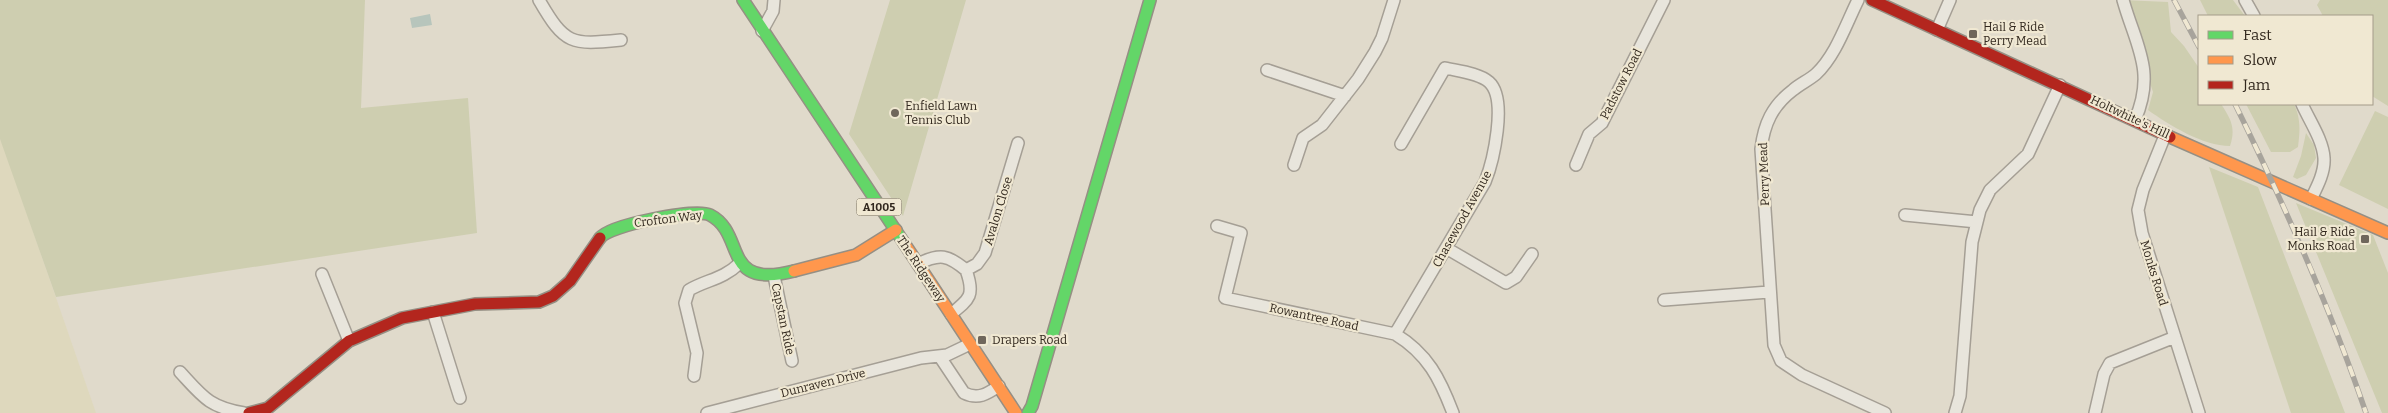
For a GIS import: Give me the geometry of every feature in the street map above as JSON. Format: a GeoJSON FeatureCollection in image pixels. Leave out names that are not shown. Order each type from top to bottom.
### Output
{"type":"FeatureCollection","features":[{"type":"Feature","properties":{"kind":"street"},"geometry":{"type":"LineString","coordinates":[[538,0],[550,19],[565,36],[580,44],[621,40]]}},
{"type":"Feature","properties":{"kind":"street","name":"The Ridgeway"},"geometry":{"type":"LineString","coordinates":[[743,0],[1016,413]]}},
{"type":"Feature","properties":{"kind":"street"},"geometry":{"type":"LineString","coordinates":[[762,31],[773,11],[774,0]]}},
{"type":"Feature","properties":{"kind":"street"},"geometry":{"type":"LineString","coordinates":[[1028,413],[1032,406],[1150,0]]}},
{"type":"Feature","properties":{"kind":"street"},"geometry":{"type":"LineString","coordinates":[[1294,165],[1303,138],[1322,125],[1345,96],[1382,38],[1394,0]]}},
{"type":"Feature","properties":{"kind":"street","name":"Padstow Road"},"geometry":{"type":"LineString","coordinates":[[1576,165],[1589,134],[1602,123],[1663,0]]}},
{"type":"Feature","properties":{"kind":"street","name":"Perry Mead"},"geometry":{"type":"LineString","coordinates":[[1858,0],[1827,61],[1816,75],[1780,100],[1763,132],[1761,149],[1769,292],[1774,345],[1782,361],[1802,375],[1885,413]]}},
{"type":"Feature","properties":{"kind":"street","name":"Holtwhite's Hill"},"geometry":{"type":"LineString","coordinates":[[1872,0],[2166,133],[2244,171],[2388,233]]}},
{"type":"Feature","properties":{"kind":"street"},"geometry":{"type":"LineString","coordinates":[[1937,30],[1950,0]]}},
{"type":"Feature","properties":{"kind":"street"},"geometry":{"type":"LineString","coordinates":[[2123,0],[2142,56],[2144,71],[2143,95],[2135,120]]}},
{"type":"Feature","properties":{"kind":"street"},"geometry":{"type":"LineString","coordinates":[[2245,0],[2253,15]]}},
{"type":"Feature","properties":{"kind":"street","name":"Chasewood Avenue"},"geometry":{"type":"LineString","coordinates":[[1395,334],[1492,166],[1495,151],[1498,100],[1494,88],[1484,78],[1446,68],[1401,144]]}},
{"type":"Feature","properties":{"kind":"street"},"geometry":{"type":"LineString","coordinates":[[1267,70],[1345,96]]}},
{"type":"Feature","properties":{"kind":"street"},"geometry":{"type":"LineString","coordinates":[[1955,413],[1960,396],[1972,242],[1977,222],[1990,190],[2028,154],[2060,85]]}},
{"type":"Feature","properties":{"kind":"street"},"geometry":{"type":"LineString","coordinates":[[2302,105],[2320,143],[2324,158],[2321,176],[2312,199]]}},
{"type":"Feature","properties":{"kind":"street","name":"Monks Road"},"geometry":{"type":"LineString","coordinates":[[2166,133],[2143,190],[2138,210],[2142,233],[2199,413]]}},
{"type":"Feature","properties":{"kind":"street","name":"Avalon Close"},"geometry":{"type":"LineString","coordinates":[[966,270],[976,264],[985,253],[1018,143]]}},
{"type":"Feature","properties":{"kind":"street","name":"Crofton Way"},"geometry":{"type":"LineString","coordinates":[[249,413],[268,408],[349,341],[402,318],[475,304],[539,302],[553,296],[570,281],[603,234],[625,224],[693,214],[708,214],[722,223],[740,263]]}},
{"type":"Feature","properties":{"kind":"street"},"geometry":{"type":"LineString","coordinates":[[1905,215],[1977,222]]}},
{"type":"Feature","properties":{"kind":"street","name":"Rowantree Road"},"geometry":{"type":"LineString","coordinates":[[1217,226],[1241,233],[1225,298],[1395,334],[1412,344],[1426,358],[1442,386],[1453,413]]}},
{"type":"Feature","properties":{"kind":"street"},"geometry":{"type":"LineString","coordinates":[[694,376],[697,354],[685,303],[688,290],[700,283],[721,278],[740,263],[759,274],[774,276],[856,255],[896,230]]}},
{"type":"Feature","properties":{"kind":"street"},"geometry":{"type":"LineString","coordinates":[[1446,248],[1506,283],[1516,278],[1532,254]]}},
{"type":"Feature","properties":{"kind":"street"},"geometry":{"type":"LineString","coordinates":[[918,264],[943,256],[951,258],[966,270],[971,294],[968,301],[951,314]]}},
{"type":"Feature","properties":{"kind":"street"},"geometry":{"type":"LineString","coordinates":[[322,274],[349,341]]}},
{"type":"Feature","properties":{"kind":"street","name":"Capstan Ride"},"geometry":{"type":"LineString","coordinates":[[774,276],[792,361]]}},
{"type":"Feature","properties":{"kind":"street"},"geometry":{"type":"LineString","coordinates":[[1664,300],[1769,292]]}},
{"type":"Feature","properties":{"kind":"street"},"geometry":{"type":"LineString","coordinates":[[433,312],[460,398]]}},
{"type":"Feature","properties":{"kind":"street"},"geometry":{"type":"LineString","coordinates":[[2095,413],[2104,374],[2110,363],[2175,337]]}},
{"type":"Feature","properties":{"kind":"street","name":"Dunraven Drive"},"geometry":{"type":"LineString","coordinates":[[707,413],[921,358],[940,357],[958,351],[970,344]]}},
{"type":"Feature","properties":{"kind":"street"},"geometry":{"type":"LineString","coordinates":[[940,357],[964,392],[970,396],[986,395],[999,386]]}},
{"type":"Feature","properties":{"kind":"street"},"geometry":{"type":"LineString","coordinates":[[180,372],[207,401],[224,410],[244,413]]}},
{"type":"Feature","properties":{"kind":"shaded area"},"geometry":{"type":"Polygon","coordinates":[[[430,14],[432,25],[412,28],[410,18],[430,14]]]}},
{"type":"Feature","properties":{"kind":"shaded area"},"geometry":{"type":"Polygon","coordinates":[[[0,139],[3,145],[96,413],[0,413],[0,139]]]}},
{"type":"Feature","properties":{"kind":"green space"},"geometry":{"type":"Polygon","coordinates":[[[0,0],[365,0],[361,108],[468,98],[477,233],[56,297],[0,139],[0,0]]]}},
{"type":"Feature","properties":{"kind":"green space","name":"Enfield Lawn Tennis Club"},"geometry":{"type":"Polygon","coordinates":[[[890,0],[966,0],[903,216],[849,134],[890,0]]]}},
{"type":"Feature","properties":{"kind":"green space"},"geometry":{"type":"Polygon","coordinates":[[[2122,0],[2168,2],[2171,32],[2184,46],[2198,67],[2198,105],[2222,105],[2232,124],[2233,134],[2230,146],[2198,139],[2176,128],[2148,110],[2153,92],[2122,0]]]}},
{"type":"Feature","properties":{"kind":"green space"},"geometry":{"type":"Polygon","coordinates":[[[2200,0],[2233,0],[2244,15],[2208,15],[2200,0]]]}},
{"type":"Feature","properties":{"kind":"green space"},"geometry":{"type":"Polygon","coordinates":[[[2320,0],[2388,0],[2388,106],[2373,97],[2373,15],[2322,15],[2317,5],[2320,0]]]}},
{"type":"Feature","properties":{"kind":"green space"},"geometry":{"type":"Polygon","coordinates":[[[2247,105],[2294,105],[2299,125],[2298,147],[2290,152],[2271,152],[2247,105]]]}},
{"type":"Feature","properties":{"kind":"green space"},"geometry":{"type":"Polygon","coordinates":[[[2375,111],[2388,117],[2388,209],[2339,185],[2375,111]]]}},
{"type":"Feature","properties":{"kind":"green space"},"geometry":{"type":"Polygon","coordinates":[[[2306,133],[2314,145],[2316,158],[2306,175],[2297,179],[2293,177],[2301,156],[2306,133]]]}},
{"type":"Feature","properties":{"kind":"green space"},"geometry":{"type":"Polygon","coordinates":[[[2209,167],[2258,187],[2345,413],[2291,413],[2209,167]]]}},
{"type":"Feature","properties":{"kind":"green space"},"geometry":{"type":"Polygon","coordinates":[[[2296,203],[2373,235],[2388,273],[2388,413],[2382,413],[2296,203]]]}},
{"type":"Feature","properties":{"kind":"railway"},"geometry":{"type":"LineString","coordinates":[[2174,0],[2198,45]]}},
{"type":"Feature","properties":{"kind":"railway"},"geometry":{"type":"LineString","coordinates":[[2235,105],[2305,256],[2337,334],[2366,413]]}},
{"type":"Feature","properties":{"kind":"traffic: fast"},"geometry":{"type":"LineString","coordinates":[[743,0],[904,243]]}},
{"type":"Feature","properties":{"kind":"traffic: fast"},"geometry":{"type":"LineString","coordinates":[[1028,413],[1032,406],[1150,0]]}},
{"type":"Feature","properties":{"kind":"traffic: fast"},"geometry":{"type":"LineString","coordinates":[[600,238],[607,233],[635,223],[671,216],[702,213],[710,215],[721,224],[745,267],[755,273],[771,275],[794,271]]}},
{"type":"Feature","properties":{"kind":"traffic: slow"},"geometry":{"type":"LineString","coordinates":[[2170,137],[2388,233]]}},
{"type":"Feature","properties":{"kind":"traffic: slow"},"geometry":{"type":"LineString","coordinates":[[794,271],[856,255],[896,230]]}},
{"type":"Feature","properties":{"kind":"traffic: slow"},"geometry":{"type":"LineString","coordinates":[[904,243],[1016,413]]}},
{"type":"Feature","properties":{"kind":"traffic: jam"},"geometry":{"type":"LineString","coordinates":[[1872,0],[2170,137]]}},
{"type":"Feature","properties":{"kind":"traffic: jam"},"geometry":{"type":"LineString","coordinates":[[249,413],[268,408],[349,341],[402,318],[475,304],[539,302],[553,296],[570,281],[600,238]]}},
{"type":"Feature","properties":{"kind":"place","name":"Hail & Ride Perry Mead"},"geometry":{"type":"Point","coordinates":[1973,34]}},
{"type":"Feature","properties":{"kind":"place","name":"Enfield Lawn Tennis Club"},"geometry":{"type":"Point","coordinates":[895,113]}},
{"type":"Feature","properties":{"kind":"place","name":"Hail & Ride Monks Road"},"geometry":{"type":"Point","coordinates":[2365,239]}},
{"type":"Feature","properties":{"kind":"place","name":"Drapers Road"},"geometry":{"type":"Point","coordinates":[982,340]}}]}
